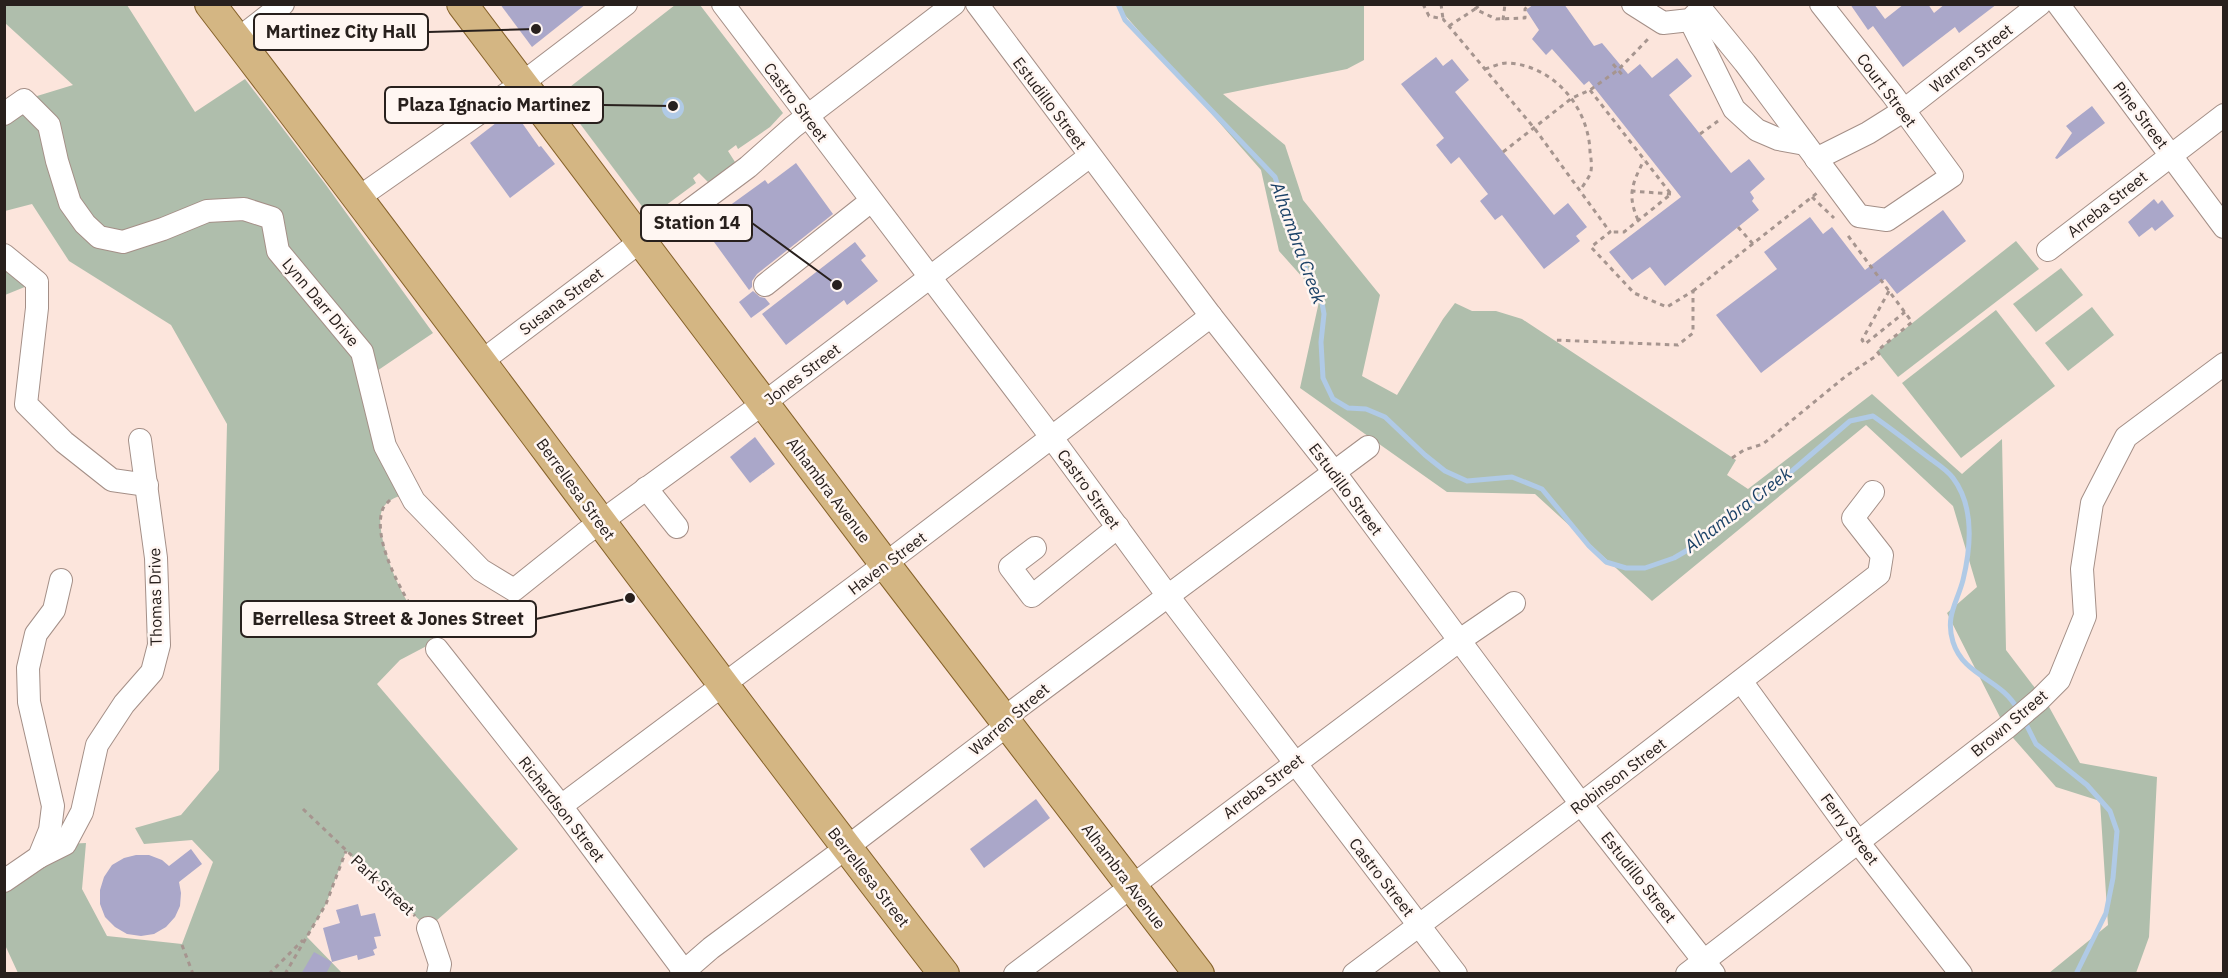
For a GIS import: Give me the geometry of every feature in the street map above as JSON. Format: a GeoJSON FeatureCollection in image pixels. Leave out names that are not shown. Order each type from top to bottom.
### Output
{"type":"FeatureCollection","features":[{"type":"Feature","properties":{"kind":"main road","name":"Berrellesa Street"},"geometry":{"type":"LineString","coordinates":[[210,4],[482,361],[600,522],[846,848],[944,974]]}},
{"type":"Feature","properties":{"kind":"main road","name":"Alhambra Avenue"},"geometry":{"type":"LineString","coordinates":[[462,4],[885,564],[1199,974]]}},
{"type":"Feature","properties":{"kind":"street"},"geometry":{"type":"LineString","coordinates":[[237,40],[283,4]]}},
{"type":"Feature","properties":{"kind":"street"},"geometry":{"type":"LineString","coordinates":[[358,198],[521,84],[626,4]]}},
{"type":"Feature","properties":{"kind":"street","name":"Castro Street"},"geometry":{"type":"LineString","coordinates":[[723,4],[1052,438],[1168,596],[1456,974]]}},
{"type":"Feature","properties":{"kind":"street"},"geometry":{"type":"LineString","coordinates":[[678,219],[748,167],[807,116],[954,4]]}},
{"type":"Feature","properties":{"kind":"street","name":"Estudillo Street"},"geometry":{"type":"LineString","coordinates":[[977,4],[1211,316],[1335,473],[1702,969]]}},
{"type":"Feature","properties":{"kind":"street"},"geometry":{"type":"LineString","coordinates":[[1633,4],[1663,23],[1699,11]]}},
{"type":"Feature","properties":{"kind":"street","name":"Court Street"},"geometry":{"type":"LineString","coordinates":[[1811,151],[1859,216],[1887,220],[1952,176],[1892,94],[1821,4]]}},
{"type":"Feature","properties":{"kind":"street","name":"Warren Street"},"geometry":{"type":"LineString","coordinates":[[1811,151],[1868,133],[1903,111],[2040,4]]}},
{"type":"Feature","properties":{"kind":"street","name":"Pine Street"},"geometry":{"type":"LineString","coordinates":[[2058,4],[2223,227]]}},
{"type":"Feature","properties":{"kind":"street"},"geometry":{"type":"LineString","coordinates":[[1699,11],[1745,63],[1811,151]]}},
{"type":"Feature","properties":{"kind":"street"},"geometry":{"type":"LineString","coordinates":[[1699,11],[1734,109],[1757,130],[1811,151]]}},
{"type":"Feature","properties":{"kind":"street","name":"Lynn Darr Drive"},"geometry":{"type":"LineString","coordinates":[[4,114],[24,100],[49,125],[69,203],[99,237],[123,242],[207,211],[244,209],[272,218],[278,251],[362,352],[386,446],[414,501],[480,570],[514,590]]}},
{"type":"Feature","properties":{"kind":"street","name":"Arreba Street"},"geometry":{"type":"LineString","coordinates":[[2048,250],[2223,115]]}},
{"type":"Feature","properties":{"kind":"street","name":"Jones Street"},"geometry":{"type":"LineString","coordinates":[[514,590],[600,522],[764,403],[1090,156]]}},
{"type":"Feature","properties":{"kind":"street"},"geometry":{"type":"LineString","coordinates":[[765,285],[871,201]]}},
{"type":"Feature","properties":{"kind":"street","name":"Susana Street"},"geometry":{"type":"LineString","coordinates":[[482,361],[641,241]]}},
{"type":"Feature","properties":{"kind":"street"},"geometry":{"type":"LineString","coordinates":[[4,255],[37,282],[37,308],[26,404],[64,442],[112,480],[147,485]]}},
{"type":"Feature","properties":{"kind":"street","name":"Haven Street"},"geometry":{"type":"LineString","coordinates":[[561,806],[724,686],[1211,316]]}},
{"type":"Feature","properties":{"kind":"street","name":"Brown Street"},"geometry":{"type":"LineString","coordinates":[[1702,969],[1858,842],[2006,728],[2059,680],[2085,616],[2082,569],[2092,503],[2126,437],[2223,364]]}},
{"type":"Feature","properties":{"kind":"street","name":"Thomas Drive"},"geometry":{"type":"LineString","coordinates":[[4,881],[39,857],[65,844],[82,812],[97,745],[124,704],[152,672],[159,645],[156,558],[140,440]]}},
{"type":"Feature","properties":{"kind":"street","name":"Warren Street"},"geometry":{"type":"LineString","coordinates":[[683,972],[711,948],[997,733],[1016,709],[1368,447]]}},
{"type":"Feature","properties":{"kind":"street"},"geometry":{"type":"LineString","coordinates":[[646,488],[677,526]]}},
{"type":"Feature","properties":{"kind":"street","name":"Robinson Street"},"geometry":{"type":"LineString","coordinates":[[1354,974],[1581,804],[1880,574],[1881,555],[1853,518],[1873,492]]}},
{"type":"Feature","properties":{"kind":"street"},"geometry":{"type":"LineString","coordinates":[[1035,548],[1010,567],[1032,596],[1118,527]]}},
{"type":"Feature","properties":{"kind":"street"},"geometry":{"type":"LineString","coordinates":[[39,857],[50,830],[53,806],[29,702],[28,668],[36,634],[54,610],[61,580]]}},
{"type":"Feature","properties":{"kind":"street","name":"Arreba Street"},"geometry":{"type":"LineString","coordinates":[[1015,974],[1130,885],[1460,640],[1514,603]]}},
{"type":"Feature","properties":{"kind":"street","name":"Richardson Street"},"geometry":{"type":"LineString","coordinates":[[437,649],[561,806],[683,972]]}},
{"type":"Feature","properties":{"kind":"street","name":"Ferry Street"},"geometry":{"type":"LineString","coordinates":[[1742,681],[1858,842],[1962,974]]}},
{"type":"Feature","properties":{"kind":"street","name":"Park Street"},"geometry":{"type":"LineString","coordinates":[[428,928],[440,964],[438,974]]}},
{"type":"Feature","properties":{"kind":"path"},"geometry":{"type":"LineString","coordinates":[[1423,4],[1429,16],[1443,19]]}},
{"type":"Feature","properties":{"kind":"path"},"geometry":{"type":"LineString","coordinates":[[1441,4],[1443,19],[1535,129],[1610,232]]}},
{"type":"Feature","properties":{"kind":"path"},"geometry":{"type":"LineString","coordinates":[[1449,26],[1481,4]]}},
{"type":"Feature","properties":{"kind":"path"},"geometry":{"type":"LineString","coordinates":[[1503,20],[1505,4]]}},
{"type":"Feature","properties":{"kind":"path"},"geometry":{"type":"LineString","coordinates":[[1475,9],[1496,19],[1525,18],[1525,9],[1521,4]]}},
{"type":"Feature","properties":{"kind":"path"},"geometry":{"type":"LineString","coordinates":[[1525,9],[1530,4]]}},
{"type":"Feature","properties":{"kind":"path"},"geometry":{"type":"LineString","coordinates":[[1503,152],[1572,98],[1590,90],[1618,70],[1655,32]]}},
{"type":"Feature","properties":{"kind":"path"},"geometry":{"type":"LineString","coordinates":[[1485,69],[1506,63],[1527,67],[1546,75],[1572,98],[1587,126],[1590,146],[1591,171],[1580,191]]}},
{"type":"Feature","properties":{"kind":"path"},"geometry":{"type":"LineString","coordinates":[[1613,64],[1624,77]]}},
{"type":"Feature","properties":{"kind":"path"},"geometry":{"type":"LineString","coordinates":[[1590,90],[1671,194]]}},
{"type":"Feature","properties":{"kind":"path"},"geometry":{"type":"LineString","coordinates":[[1700,134],[1721,118]]}},
{"type":"Feature","properties":{"kind":"path"},"geometry":{"type":"LineString","coordinates":[[1638,220],[1632,206],[1631,191],[1644,160]]}},
{"type":"Feature","properties":{"kind":"path"},"geometry":{"type":"LineString","coordinates":[[1631,191],[1671,194]]}},
{"type":"Feature","properties":{"kind":"path"},"geometry":{"type":"LineString","coordinates":[[1671,194],[1624,232],[1610,232],[1591,247],[1634,292],[1667,307],[1693,291],[1819,192]]}},
{"type":"Feature","properties":{"kind":"path"},"geometry":{"type":"LineString","coordinates":[[1812,197],[1836,220]]}},
{"type":"Feature","properties":{"kind":"path"},"geometry":{"type":"LineString","coordinates":[[1738,227],[1753,244]]}},
{"type":"Feature","properties":{"kind":"path"},"geometry":{"type":"LineString","coordinates":[[1732,458],[1743,450],[1763,444],[1846,376],[1879,354],[1877,351],[1912,322],[1843,229]]}},
{"type":"Feature","properties":{"kind":"path"},"geometry":{"type":"LineString","coordinates":[[1553,340],[1678,345],[1693,333],[1693,291]]}},
{"type":"Feature","properties":{"kind":"path"},"geometry":{"type":"LineString","coordinates":[[1889,291],[1862,340],[1865,344],[1905,312]]}},
{"type":"Feature","properties":{"kind":"path"},"geometry":{"type":"LineString","coordinates":[[414,501],[391,499],[382,509],[381,529],[391,570],[437,649]]}},
{"type":"Feature","properties":{"kind":"path","name":"Park Street"},"geometry":{"type":"LineString","coordinates":[[303,809],[428,928]]}},
{"type":"Feature","properties":{"kind":"path"},"geometry":{"type":"LineString","coordinates":[[285,974],[326,904],[346,851]]}},
{"type":"Feature","properties":{"kind":"path"},"geometry":{"type":"LineString","coordinates":[[269,974],[306,937]]}},
{"type":"Feature","properties":{"kind":"path"},"geometry":{"type":"LineString","coordinates":[[182,945],[193,974]]}},
{"type":"Feature","properties":{"kind":"green space"},"geometry":{"type":"Polygon","coordinates":[[[5,5],[127,5],[195,112],[245,79],[326,185],[433,333],[368,377],[402,495],[391,500],[383,508],[380,517],[383,542],[404,596],[438,640],[400,660],[377,684],[518,849],[428,928],[346,851],[326,904],[307,937],[342,973],[18,973],[5,945],[5,881],[65,844],[86,843],[82,889],[107,936],[182,944],[213,862],[192,840],[144,844],[135,828],[181,815],[219,770],[227,424],[171,325],[69,261],[32,204],[5,211],[5,114],[24,100],[73,85],[5,23],[5,5]]]}},
{"type":"Feature","properties":{"kind":"green space"},"geometry":{"type":"Polygon","coordinates":[[[675,5],[700,5],[783,113],[770,127],[738,149],[736,145],[728,151],[735,162],[715,184],[712,180],[708,182],[699,173],[693,178],[696,183],[650,217],[563,101],[570,96],[566,90],[675,5]]]}},
{"type":"Feature","properties":{"kind":"green space"},"geometry":{"type":"Polygon","coordinates":[[[1116,5],[1364,5],[1364,60],[1347,69],[1223,94],[1285,145],[1303,200],[1380,295],[1362,376],[1397,395],[1455,303],[1472,311],[1496,311],[1522,319],[1736,460],[1727,475],[1748,489],[1872,394],[1962,474],[2002,439],[2006,650],[2048,705],[2080,763],[2157,777],[2149,937],[2136,973],[2049,973],[2108,925],[2100,801],[2056,787],[2007,731],[1947,613],[1977,587],[1953,506],[1866,425],[1652,601],[1535,494],[1447,492],[1300,388],[1320,297],[1279,251],[1261,170],[1116,5]]]}},
{"type":"Feature","properties":{"kind":"green space"},"geometry":{"type":"Polygon","coordinates":[[[2016,241],[2039,269],[1898,377],[1877,351],[2016,241]]]}},
{"type":"Feature","properties":{"kind":"green space"},"geometry":{"type":"Polygon","coordinates":[[[5,255],[37,282],[5,295],[5,255]]]}},
{"type":"Feature","properties":{"kind":"green space"},"geometry":{"type":"Polygon","coordinates":[[[2061,268],[2083,295],[2036,332],[2013,304],[2061,268]]]}},
{"type":"Feature","properties":{"kind":"green space"},"geometry":{"type":"Polygon","coordinates":[[[2092,307],[2114,335],[2068,371],[2045,343],[2092,307]]]}},
{"type":"Feature","properties":{"kind":"green space"},"geometry":{"type":"Polygon","coordinates":[[[1996,310],[2055,386],[1961,458],[1902,383],[1996,310]]]}},
{"type":"Feature","properties":{"kind":"water"},"geometry":{"type":"Polygon","coordinates":[[[669,97],[677,97],[684,104],[684,112],[677,119],[669,119],[662,112],[662,104],[669,97]]]}},
{"type":"Feature","properties":{"kind":"building"},"geometry":{"type":"Polygon","coordinates":[[[500,4],[586,4],[532,47],[500,4]]]}},
{"type":"Feature","properties":{"kind":"building"},"geometry":{"type":"Polygon","coordinates":[[[1534,4],[1564,4],[1594,46],[1602,43],[1628,74],[1640,64],[1652,78],[1677,58],[1692,76],[1669,95],[1731,173],[1749,159],[1765,179],[1750,192],[1754,198],[1752,201],[1759,210],[1665,286],[1650,267],[1632,280],[1609,252],[1681,197],[1589,81],[1584,85],[1552,49],[1546,55],[1532,39],[1539,30],[1526,10],[1534,4]]]}},
{"type":"Feature","properties":{"kind":"building"},"geometry":{"type":"Polygon","coordinates":[[[1850,4],[1874,4],[1885,19],[1904,4],[1928,4],[1934,13],[1945,4],[1997,4],[1959,33],[1955,27],[1903,67],[1873,26],[1868,30],[1850,4]]]}},
{"type":"Feature","properties":{"kind":"building"},"geometry":{"type":"Polygon","coordinates":[[[1436,57],[1443,66],[1452,59],[1469,80],[1455,92],[1554,215],[1568,203],[1587,227],[1576,236],[1580,241],[1544,269],[1502,215],[1495,220],[1480,201],[1488,194],[1459,157],[1451,164],[1436,145],[1444,138],[1401,84],[1436,57]]]}},
{"type":"Feature","properties":{"kind":"building"},"geometry":{"type":"Polygon","coordinates":[[[2092,106],[2105,123],[2057,159],[2055,158],[2072,133],[2066,126],[2092,106]]]}},
{"type":"Feature","properties":{"kind":"building"},"geometry":{"type":"Polygon","coordinates":[[[513,110],[539,147],[541,146],[555,164],[510,198],[470,143],[513,110]]]}},
{"type":"Feature","properties":{"kind":"building"},"geometry":{"type":"Polygon","coordinates":[[[796,163],[833,214],[757,274],[749,290],[706,231],[722,219],[718,214],[765,180],[768,184],[796,163]]]}},
{"type":"Feature","properties":{"kind":"building"},"geometry":{"type":"Polygon","coordinates":[[[2154,199],[2158,204],[2162,200],[2174,216],[2155,231],[2152,227],[2139,237],[2128,222],[2154,199]]]}},
{"type":"Feature","properties":{"kind":"building"},"geometry":{"type":"Polygon","coordinates":[[[1943,210],[1966,241],[1897,294],[1885,279],[1761,373],[1716,315],[1777,269],[1764,252],[1810,217],[1823,234],[1832,227],[1865,270],[1943,210]]]}},
{"type":"Feature","properties":{"kind":"building"},"geometry":{"type":"Polygon","coordinates":[[[855,242],[866,256],[861,260],[878,281],[847,305],[844,300],[786,345],[762,314],[855,242]]]}},
{"type":"Feature","properties":{"kind":"building"},"geometry":{"type":"Polygon","coordinates":[[[753,291],[770,304],[751,318],[739,302],[753,291]]]}},
{"type":"Feature","properties":{"kind":"building"},"geometry":{"type":"Polygon","coordinates":[[[755,437],[775,464],[750,483],[730,457],[755,437]]]}},
{"type":"Feature","properties":{"kind":"building"},"geometry":{"type":"Polygon","coordinates":[[[1036,799],[1050,818],[984,868],[970,849],[1036,799]]]}},
{"type":"Feature","properties":{"kind":"building"},"geometry":{"type":"Polygon","coordinates":[[[191,849],[202,864],[179,882],[180,906],[175,917],[166,927],[154,934],[141,936],[127,934],[105,917],[100,904],[100,890],[104,877],[112,865],[124,858],[149,855],[162,860],[169,866],[191,849]]]}},
{"type":"Feature","properties":{"kind":"building"},"geometry":{"type":"Polygon","coordinates":[[[358,904],[361,916],[375,913],[381,936],[374,937],[377,948],[373,950],[375,955],[358,960],[357,955],[332,962],[323,928],[340,923],[336,910],[358,904]]]}},
{"type":"Feature","properties":{"kind":"building"},"geometry":{"type":"Polygon","coordinates":[[[314,952],[332,962],[326,974],[301,974],[314,952]]]}},
{"type":"Feature","properties":{"kind":"waterway","name":"Alhambra Creek"},"geometry":{"type":"LineString","coordinates":[[1118,4],[1125,20],[1275,177],[1308,275],[1322,303],[1324,314],[1321,342],[1323,378],[1333,399],[1348,408],[1366,409],[1385,417],[1445,471],[1467,481],[1512,477],[1542,489],[1589,546],[1606,562],[1626,568],[1645,568],[1674,558],[1703,541],[1792,471],[1850,421],[1873,416],[1946,471],[1960,489],[1968,514],[1969,541],[1963,580],[1951,617],[1953,642],[1965,663],[2002,691],[2018,710]]}},
{"type":"Feature","properties":{"kind":"waterway","name":"Alhambra Creek"},"geometry":{"type":"LineString","coordinates":[[2024,720],[2036,744],[2087,785],[2110,811],[2117,831],[2113,878],[2106,913],[2076,974]]}},
{"type":"Feature","properties":{"kind":"place","name":"Martinez City Hall"},"geometry":{"type":"Point","coordinates":[536,29]}},
{"type":"Feature","properties":{"kind":"place","name":"Plaza Ignacio Martinez"},"geometry":{"type":"Point","coordinates":[673,106]}},
{"type":"Feature","properties":{"kind":"place","name":"Station 14"},"geometry":{"type":"Point","coordinates":[837,285]}},
{"type":"Feature","properties":{"kind":"place","name":"Berrellesa Street & Jones Street"},"geometry":{"type":"Point","coordinates":[630,598]}}]}
